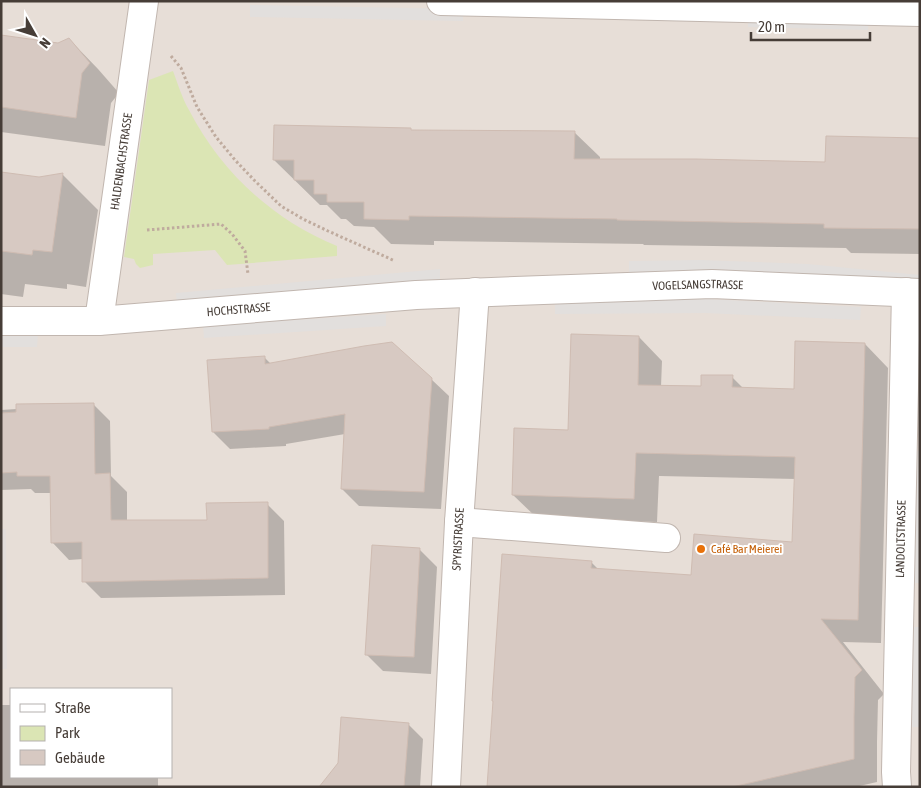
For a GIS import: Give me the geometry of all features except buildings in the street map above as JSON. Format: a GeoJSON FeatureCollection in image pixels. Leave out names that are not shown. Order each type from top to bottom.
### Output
{"type":"FeatureCollection","features":[{"type":"Feature","properties":{"kind":"street","name":"HALDENBACHSTRASSE"},"geometry":{"type":"LineString","coordinates":[[99,321],[144,1]]}},
{"type":"Feature","properties":{"kind":"street"},"geometry":{"type":"LineString","coordinates":[[441,1],[920,12]]}},
{"type":"Feature","properties":{"kind":"street","name":"VOGELSANGSTRASSE"},"geometry":{"type":"LineString","coordinates":[[475,292],[712,284],[913,292]]}},
{"type":"Feature","properties":{"kind":"street","name":"HOCHSTRASSE"},"geometry":{"type":"LineString","coordinates":[[1,321],[99,321],[416,295],[475,292]]}},
{"type":"Feature","properties":{"kind":"street","name":"SPYRISTRASSE"},"geometry":{"type":"LineString","coordinates":[[446,787],[459,522],[475,292]]}},
{"type":"Feature","properties":{"kind":"street","name":"LANDOLTSTRASSE"},"geometry":{"type":"LineString","coordinates":[[897,787],[896,752],[913,292]]}},
{"type":"Feature","properties":{"kind":"street"},"geometry":{"type":"LineString","coordinates":[[459,522],[666,538]]}},
{"type":"Feature","properties":{"kind":"path"},"geometry":{"type":"LineString","coordinates":[[168,52],[180,68],[198,107],[216,136],[235,160],[281,206],[328,231],[396,261]]}},
{"type":"Feature","properties":{"kind":"path"},"geometry":{"type":"LineString","coordinates":[[149,230],[221,224],[232,234],[245,251],[248,274]]}},
{"type":"Feature","properties":{"kind":"shaded area"},"geometry":{"type":"Polygon","coordinates":[[[1,1],[920,1],[920,787],[1,787],[1,1]]]}},
{"type":"Feature","properties":{"kind":"shaded area"},"geometry":{"type":"Polygon","coordinates":[[[250,5],[463,9],[463,21],[250,17],[250,5]]]}},
{"type":"Feature","properties":{"kind":"shaded area"},"geometry":{"type":"Polygon","coordinates":[[[748,15],[869,18],[868,30],[748,27],[748,15]]]}},
{"type":"Feature","properties":{"kind":"shaded area"},"geometry":{"type":"Polygon","coordinates":[[[700,260],[808,264],[920,275],[920,286],[629,274],[629,261],[700,260]]]}},
{"type":"Feature","properties":{"kind":"shaded area"},"geometry":{"type":"Polygon","coordinates":[[[440,269],[440,279],[177,304],[176,293],[440,269]]]}},
{"type":"Feature","properties":{"kind":"shaded area"},"geometry":{"type":"Polygon","coordinates":[[[708,299],[861,307],[860,320],[705,313],[555,314],[555,301],[708,299]]]}},
{"type":"Feature","properties":{"kind":"shaded area"},"geometry":{"type":"Polygon","coordinates":[[[386,314],[386,326],[204,338],[203,326],[386,314]]]}},
{"type":"Feature","properties":{"kind":"shaded area"},"geometry":{"type":"Polygon","coordinates":[[[1,334],[38,334],[37,347],[1,347],[1,334]]]}},
{"type":"Feature","properties":{"kind":"shaded area"},"geometry":{"type":"Polygon","coordinates":[[[914,451],[920,451],[920,583],[911,583],[914,451]]]}},
{"type":"Feature","properties":{"kind":"shaded area"},"geometry":{"type":"Polygon","coordinates":[[[1,529],[6,529],[7,669],[1,669],[1,529]]]}},
{"type":"Feature","properties":{"kind":"shaded area"},"geometry":{"type":"Polygon","coordinates":[[[910,627],[920,627],[919,727],[907,727],[910,627]]]}},
{"type":"Feature","properties":{"kind":"green space"},"geometry":{"type":"Polygon","coordinates":[[[173,71],[184,101],[216,154],[251,191],[270,207],[313,235],[337,246],[337,256],[227,265],[215,250],[153,254],[153,265],[140,268],[134,259],[124,257],[149,80],[173,71]]]}},
{"type":"Feature","properties":{"kind":"place","name":"Café Bar Meierei"},"geometry":{"type":"Point","coordinates":[701,549]}}]}
